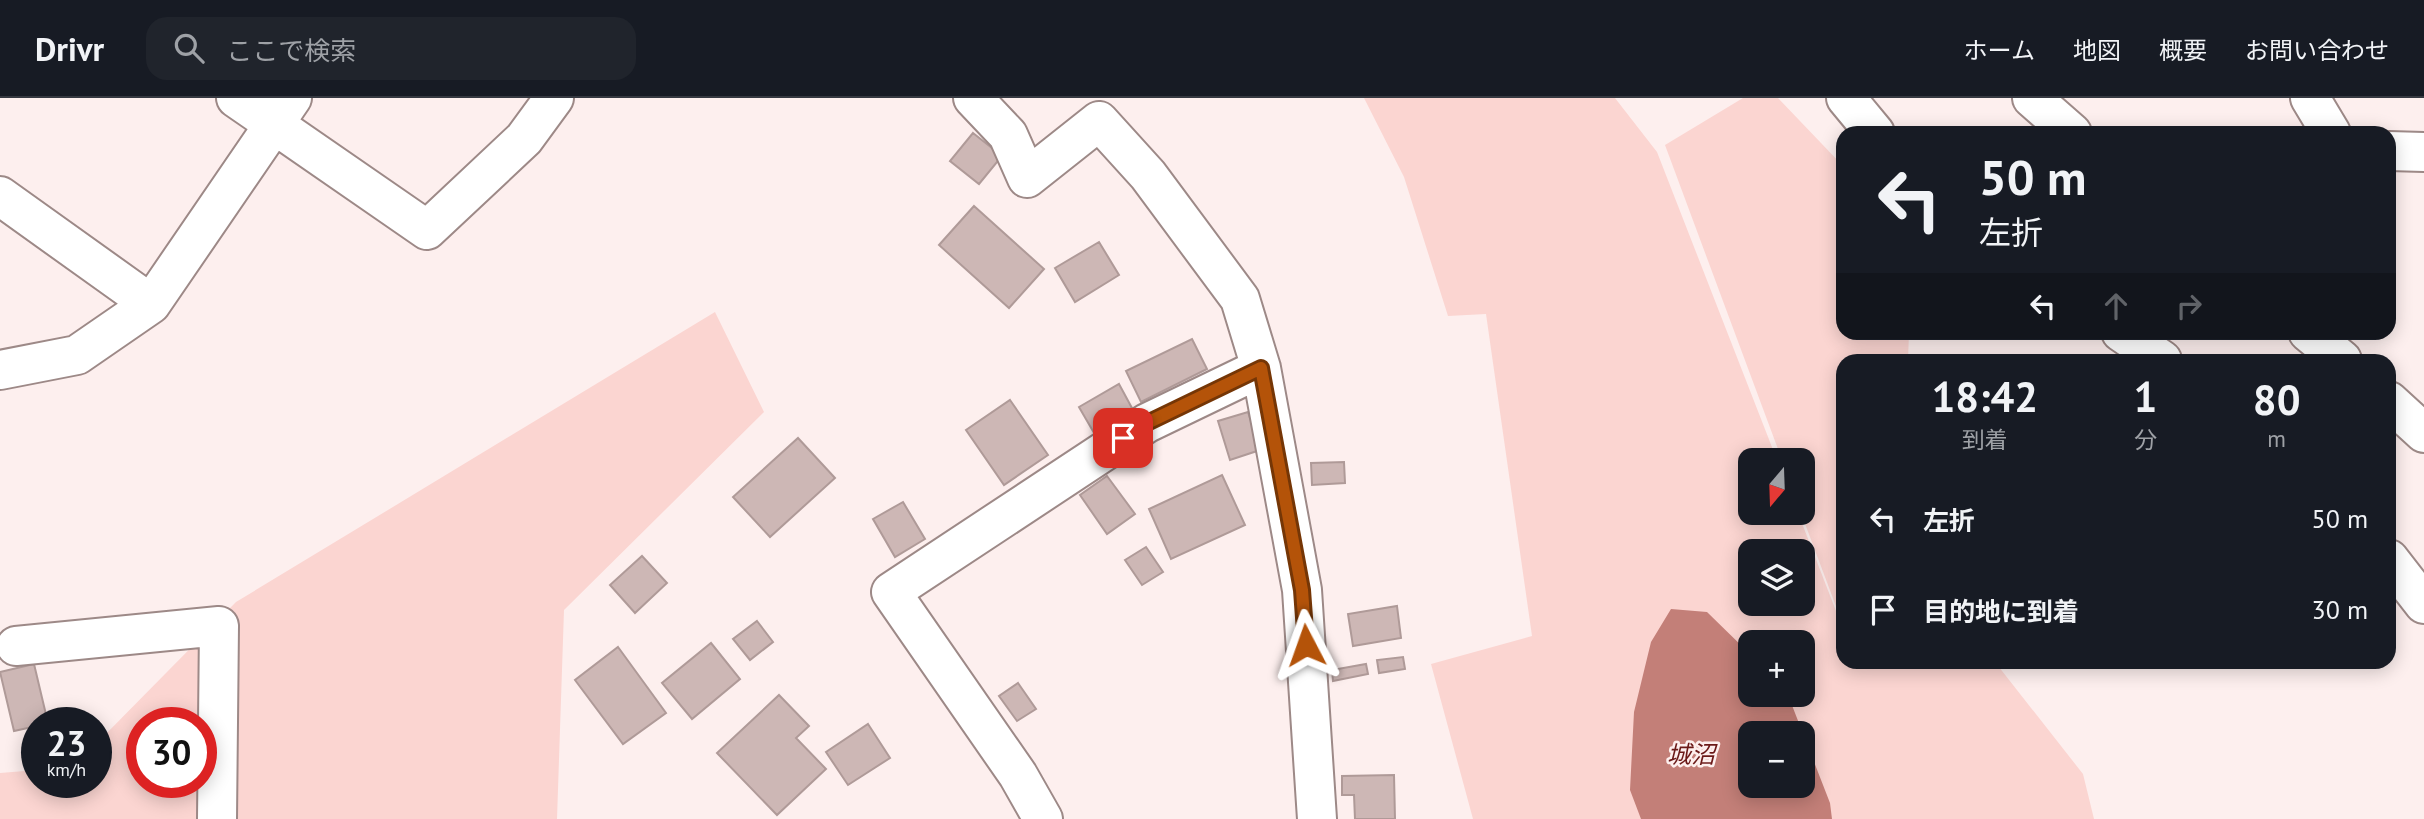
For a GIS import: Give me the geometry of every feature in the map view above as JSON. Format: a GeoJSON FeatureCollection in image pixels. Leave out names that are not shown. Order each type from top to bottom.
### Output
{"type":"FeatureCollection","features":[{"type":"Feature","properties":{"kind":"street"},"geometry":{"type":"LineString","coordinates":[[236,98],[283,112],[427,230],[524,139],[554,98]]}},
{"type":"Feature","properties":{"kind":"street"},"geometry":{"type":"LineString","coordinates":[[973,98],[1008,135],[1027,178],[1099,121],[1147,175],[1240,299],[1261,368],[1302,590],[1317,819]]}},
{"type":"Feature","properties":{"kind":"street"},"geometry":{"type":"LineString","coordinates":[[1846,98],[1869,126]]}},
{"type":"Feature","properties":{"kind":"street"},"geometry":{"type":"LineString","coordinates":[[2032,98],[2064,126]]}},
{"type":"Feature","properties":{"kind":"street"},"geometry":{"type":"LineString","coordinates":[[2310,98],[2327,126]]}},
{"type":"Feature","properties":{"kind":"street"},"geometry":{"type":"LineString","coordinates":[[0,370],[77,355],[151,304],[283,112]]}},
{"type":"Feature","properties":{"kind":"street"},"geometry":{"type":"LineString","coordinates":[[2396,151],[2424,152]]}},
{"type":"Feature","properties":{"kind":"street"},"geometry":{"type":"LineString","coordinates":[[0,196],[151,304]]}},
{"type":"Feature","properties":{"kind":"street"},"geometry":{"type":"LineString","coordinates":[[2133,340],[2153,354]]}},
{"type":"Feature","properties":{"kind":"street"},"geometry":{"type":"LineString","coordinates":[[2318,340],[2335,354]]}},
{"type":"Feature","properties":{"kind":"street"},"geometry":{"type":"LineString","coordinates":[[1042,819],[1018,775],[891,592],[1147,423],[1261,368]]}},
{"type":"Feature","properties":{"kind":"street"},"geometry":{"type":"LineString","coordinates":[[2396,568],[2424,604]]}},
{"type":"Feature","properties":{"kind":"street"},"geometry":{"type":"LineString","coordinates":[[16,646],[219,626],[218,819]]}},
{"type":"Feature","properties":{"kind":"shaded area"},"geometry":{"type":"Polygon","coordinates":[[[1364,98],[1615,98],[1657,152],[1772,448],[1738,448],[1738,525],[1803,525],[1808,539],[1738,539],[1738,616],[1815,616],[1815,557],[1836,611],[1836,669],[2000,669],[2083,774],[2094,819],[1473,819],[1431,664],[1532,636],[1486,314],[1448,316],[1404,177],[1364,98]]]}},
{"type":"Feature","properties":{"kind":"shaded area"},"geometry":{"type":"Polygon","coordinates":[[[1743,98],[1778,98],[1836,159],[1836,340],[1909,340],[1908,354],[1836,354],[1836,606],[1815,550],[1815,539],[1811,539],[1806,525],[1815,525],[1815,448],[1778,448],[1665,145],[1743,98]]]}},
{"type":"Feature","properties":{"kind":"shaded area"},"geometry":{"type":"Polygon","coordinates":[[[715,312],[764,412],[564,610],[557,819],[0,819],[0,773],[21,771],[21,798],[112,798],[112,728],[126,714],[126,798],[217,798],[217,707],[132,707],[236,602],[715,312]]]}},
{"type":"Feature","properties":{"kind":"water","name":"城沼"},"geometry":{"type":"Polygon","coordinates":[[[1671,609],[1707,612],[1738,642],[1738,707],[1793,707],[1798,721],[1738,721],[1738,798],[1815,798],[1815,764],[1830,803],[1832,819],[1641,819],[1630,790],[1634,712],[1651,642],[1671,609]]]}},
{"type":"Feature","properties":{"kind":"building"},"geometry":{"type":"Polygon","coordinates":[[[973,133],[1002,156],[979,184],[950,161],[973,133]]]}},
{"type":"Feature","properties":{"kind":"building"},"geometry":{"type":"Polygon","coordinates":[[[974,206],[1044,269],[1009,308],[939,245],[974,206]]]}},
{"type":"Feature","properties":{"kind":"building"},"geometry":{"type":"Polygon","coordinates":[[[1099,242],[1119,275],[1075,302],[1055,268],[1099,242]]]}},
{"type":"Feature","properties":{"kind":"building"},"geometry":{"type":"Polygon","coordinates":[[[1192,339],[1207,369],[1141,402],[1126,371],[1192,339]]]}},
{"type":"Feature","properties":{"kind":"building"},"geometry":{"type":"Polygon","coordinates":[[[1119,384],[1133,410],[1094,433],[1079,407],[1119,384]]]}},
{"type":"Feature","properties":{"kind":"building"},"geometry":{"type":"Polygon","coordinates":[[[1010,400],[1048,455],[1004,485],[966,430],[1010,400]]]}},
{"type":"Feature","properties":{"kind":"building"},"geometry":{"type":"Polygon","coordinates":[[[1248,412],[1260,450],[1230,460],[1218,421],[1248,412]]]}},
{"type":"Feature","properties":{"kind":"building"},"geometry":{"type":"Polygon","coordinates":[[[798,438],[835,478],[770,537],[733,497],[798,438]]]}},
{"type":"Feature","properties":{"kind":"building"},"geometry":{"type":"Polygon","coordinates":[[[1344,462],[1345,483],[1312,485],[1311,463],[1344,462]]]}},
{"type":"Feature","properties":{"kind":"building"},"geometry":{"type":"Polygon","coordinates":[[[1222,475],[1245,525],[1171,559],[1149,509],[1222,475]]]}},
{"type":"Feature","properties":{"kind":"building"},"geometry":{"type":"Polygon","coordinates":[[[1107,476],[1135,514],[1107,534],[1080,495],[1107,476]]]}},
{"type":"Feature","properties":{"kind":"building"},"geometry":{"type":"Polygon","coordinates":[[[903,502],[925,539],[895,557],[873,519],[903,502]]]}},
{"type":"Feature","properties":{"kind":"building"},"geometry":{"type":"Polygon","coordinates":[[[1146,547],[1163,572],[1142,585],[1125,560],[1146,547]]]}},
{"type":"Feature","properties":{"kind":"building"},"geometry":{"type":"Polygon","coordinates":[[[642,556],[667,583],[635,613],[610,585],[642,556]]]}},
{"type":"Feature","properties":{"kind":"building"},"geometry":{"type":"Polygon","coordinates":[[[1397,606],[1401,638],[1353,646],[1348,614],[1397,606]]]}},
{"type":"Feature","properties":{"kind":"building"},"geometry":{"type":"Polygon","coordinates":[[[757,621],[773,642],[750,660],[733,639],[757,621]]]}},
{"type":"Feature","properties":{"kind":"building"},"geometry":{"type":"Polygon","coordinates":[[[711,643],[740,679],[692,719],[662,683],[711,643]]]}},
{"type":"Feature","properties":{"kind":"building"},"geometry":{"type":"Polygon","coordinates":[[[618,647],[666,713],[623,744],[575,680],[618,647]]]}},
{"type":"Feature","properties":{"kind":"building"},"geometry":{"type":"Polygon","coordinates":[[[1403,657],[1405,669],[1379,673],[1377,660],[1403,657]]]}},
{"type":"Feature","properties":{"kind":"building"},"geometry":{"type":"Polygon","coordinates":[[[34,664],[44,707],[21,707],[21,729],[14,731],[0,672],[34,664]]]}},
{"type":"Feature","properties":{"kind":"building"},"geometry":{"type":"Polygon","coordinates":[[[1366,664],[1368,674],[1333,681],[1332,670],[1366,664]]]}},
{"type":"Feature","properties":{"kind":"building"},"geometry":{"type":"Polygon","coordinates":[[[1018,683],[1036,709],[1017,721],[999,696],[1018,683]]]}},
{"type":"Feature","properties":{"kind":"building"},"geometry":{"type":"Polygon","coordinates":[[[779,695],[809,726],[796,738],[826,769],[777,815],[717,753],[779,695]]]}},
{"type":"Feature","properties":{"kind":"building"},"geometry":{"type":"Polygon","coordinates":[[[868,724],[890,758],[848,785],[826,752],[868,724]]]}},
{"type":"Feature","properties":{"kind":"building"},"geometry":{"type":"Polygon","coordinates":[[[1394,775],[1395,819],[1355,819],[1354,795],[1342,795],[1342,776],[1394,775]]]}},
{"type":"Feature","properties":{"kind":"route"},"geometry":{"type":"LineString","coordinates":[[1123,438],[1147,423],[1261,368],[1302,590],[1306,645]]}}]}
